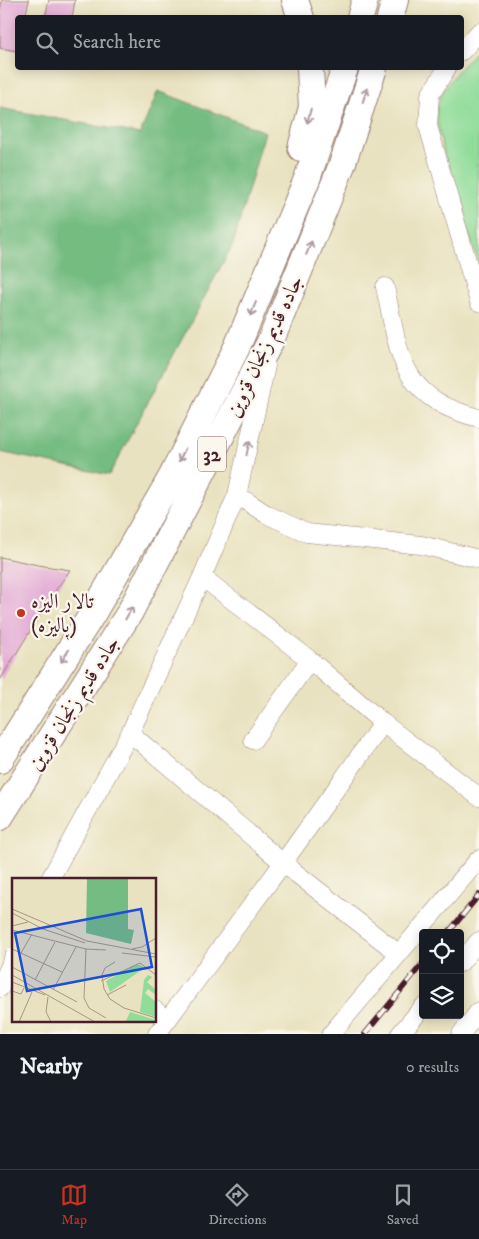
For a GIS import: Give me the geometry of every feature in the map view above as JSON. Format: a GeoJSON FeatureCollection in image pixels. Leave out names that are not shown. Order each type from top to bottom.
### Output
{"type":"FeatureCollection","features":[{"type":"Feature","properties":{"kind":"highway"},"geometry":{"type":"LineString","coordinates":[[295,0],[299,15]]}},
{"type":"Feature","properties":{"kind":"highway"},"geometry":{"type":"LineString","coordinates":[[361,15],[365,0]]}},
{"type":"Feature","properties":{"kind":"highway"},"geometry":{"type":"LineString","coordinates":[[391,15],[395,0]]}},
{"type":"Feature","properties":{"kind":"highway"},"geometry":{"type":"LineString","coordinates":[[270,271],[312,107],[310,70]]}},
{"type":"Feature","properties":{"kind":"highway","name":"جاده قدیم زنجان قزوین"},"geometry":{"type":"LineString","coordinates":[[0,760],[93,613],[171,478],[237,347],[307,179],[344,70]]}},
{"type":"Feature","properties":{"kind":"highway","name":"جاده قدیم زنجان قزوین"},"geometry":{"type":"LineString","coordinates":[[0,817],[130,612],[272,338],[342,165],[373,70]]}},
{"type":"Feature","properties":{"kind":"street"},"geometry":{"type":"LineString","coordinates":[[464,49],[479,32]]}},
{"type":"Feature","properties":{"kind":"street"},"geometry":{"type":"LineString","coordinates":[[446,70],[430,95],[428,126],[479,302]]}},
{"type":"Feature","properties":{"kind":"street"},"geometry":{"type":"LineString","coordinates":[[385,287],[400,355],[412,380],[433,400],[479,418]]}},
{"type":"Feature","properties":{"kind":"street"},"geometry":{"type":"LineString","coordinates":[[51,878],[130,733],[202,577],[237,495],[272,338]]}},
{"type":"Feature","properties":{"kind":"street"},"geometry":{"type":"LineString","coordinates":[[237,495],[266,514],[307,533],[421,545],[479,559]]}},
{"type":"Feature","properties":{"kind":"street"},"geometry":{"type":"LineString","coordinates":[[202,577],[310,660],[383,723],[479,797]]}},
{"type":"Feature","properties":{"kind":"street"},"geometry":{"type":"LineString","coordinates":[[253,740],[310,660]]}},
{"type":"Feature","properties":{"kind":"street"},"geometry":{"type":"LineString","coordinates":[[160,1022],[283,863],[383,723]]}},
{"type":"Feature","properties":{"kind":"street"},"geometry":{"type":"LineString","coordinates":[[130,733],[283,863],[399,954]]}},
{"type":"Feature","properties":{"kind":"street"},"geometry":{"type":"LineString","coordinates":[[331,1034],[479,859]]}},
{"type":"Feature","properties":{"kind":"street"},"geometry":{"type":"LineString","coordinates":[[464,959],[479,942]]}},
{"type":"Feature","properties":{"kind":"street"},"geometry":{"type":"LineString","coordinates":[[0,988],[12,961]]}},
{"type":"Feature","properties":{"kind":"street"},"geometry":{"type":"LineString","coordinates":[[461,1034],[479,1011]]}},
{"type":"Feature","properties":{"kind":"street"},"geometry":{"type":"LineString","coordinates":[[400,1034],[419,1012]]}},
{"type":"Feature","properties":{"kind":"green space"},"geometry":{"type":"Polygon","coordinates":[[[479,47],[479,264],[452,183],[437,118],[437,106],[444,90],[459,70],[464,70],[464,64],[479,47]]]}},
{"type":"Feature","properties":{"kind":"green space"},"geometry":{"type":"Polygon","coordinates":[[[158,91],[265,132],[233,244],[109,475],[0,452],[0,108],[140,134],[158,91]]]}},
{"type":"Feature","properties":{"kind":"building"},"geometry":{"type":"Polygon","coordinates":[[[2,0],[29,0],[26,15],[15,15],[15,50],[0,48],[0,11],[2,0]]]}},
{"type":"Feature","properties":{"kind":"building"},"geometry":{"type":"Polygon","coordinates":[[[49,0],[75,0],[72,15],[46,15],[49,0]]]}},
{"type":"Feature","properties":{"kind":"building","name":"تالار الیزه (پالیزه)"},"geometry":{"type":"Polygon","coordinates":[[[0,557],[70,570],[51,597],[0,680],[0,557]]]}},
{"type":"Feature","properties":{"kind":"railway"},"geometry":{"type":"LineString","coordinates":[[451,929],[479,895]]}},
{"type":"Feature","properties":{"kind":"railway"},"geometry":{"type":"LineString","coordinates":[[365,1034],[419,968]]}},
{"type":"Feature","properties":{"kind":"place","name":"تالار الیزه (پالیزه)"},"geometry":{"type":"Point","coordinates":[21,613]}}]}
